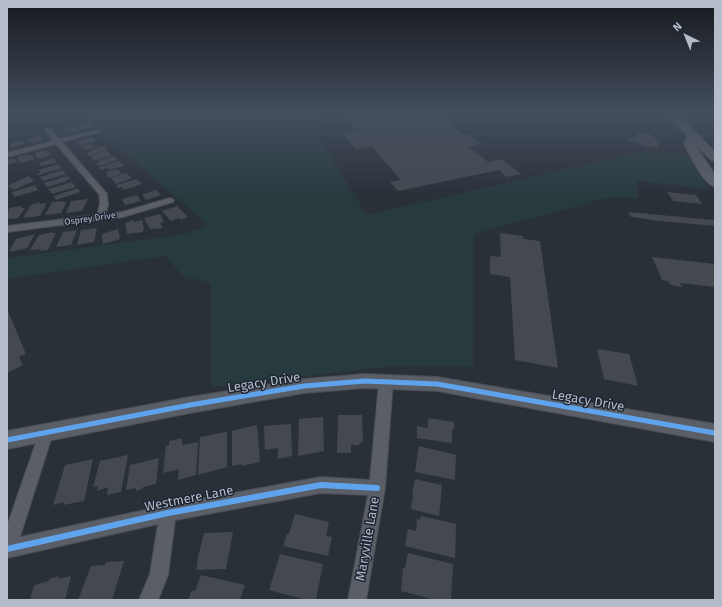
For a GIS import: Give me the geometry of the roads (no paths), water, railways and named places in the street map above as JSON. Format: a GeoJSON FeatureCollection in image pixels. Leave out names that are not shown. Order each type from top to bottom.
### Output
{"type":"FeatureCollection","features":[{"type":"Feature","properties":{"kind":"main road"},"geometry":{"type":"LineString","coordinates":[[690,142],[689,144],[705,171],[715,183]]}},
{"type":"Feature","properties":{"kind":"main road"},"geometry":{"type":"LineString","coordinates":[[699,142],[715,158]]}},
{"type":"Feature","properties":{"kind":"street"},"geometry":{"type":"LineString","coordinates":[[7,155],[57,142]]}},
{"type":"Feature","properties":{"kind":"street"},"geometry":{"type":"LineString","coordinates":[[58,142],[103,194],[104,204],[100,218]]}},
{"type":"Feature","properties":{"kind":"street","name":"Osprey Drive"},"geometry":{"type":"LineString","coordinates":[[7,229],[100,218],[131,212],[170,200]]}},
{"type":"Feature","properties":{"kind":"street","name":"Legacy Drive"},"geometry":{"type":"LineString","coordinates":[[7,440],[190,404],[304,386],[365,381],[437,384],[715,433]]}},
{"type":"Feature","properties":{"kind":"street","name":"Maryville Lane"},"geometry":{"type":"LineString","coordinates":[[357,600],[377,488],[386,382]]}},
{"type":"Feature","properties":{"kind":"street"},"geometry":{"type":"LineString","coordinates":[[8,549],[46,433]]}},
{"type":"Feature","properties":{"kind":"street","name":"Westmere Lane"},"geometry":{"type":"LineString","coordinates":[[8,549],[168,513],[320,485],[377,488]]}},
{"type":"Feature","properties":{"kind":"street"},"geometry":{"type":"LineString","coordinates":[[148,600],[158,575],[168,513]]}}]}
